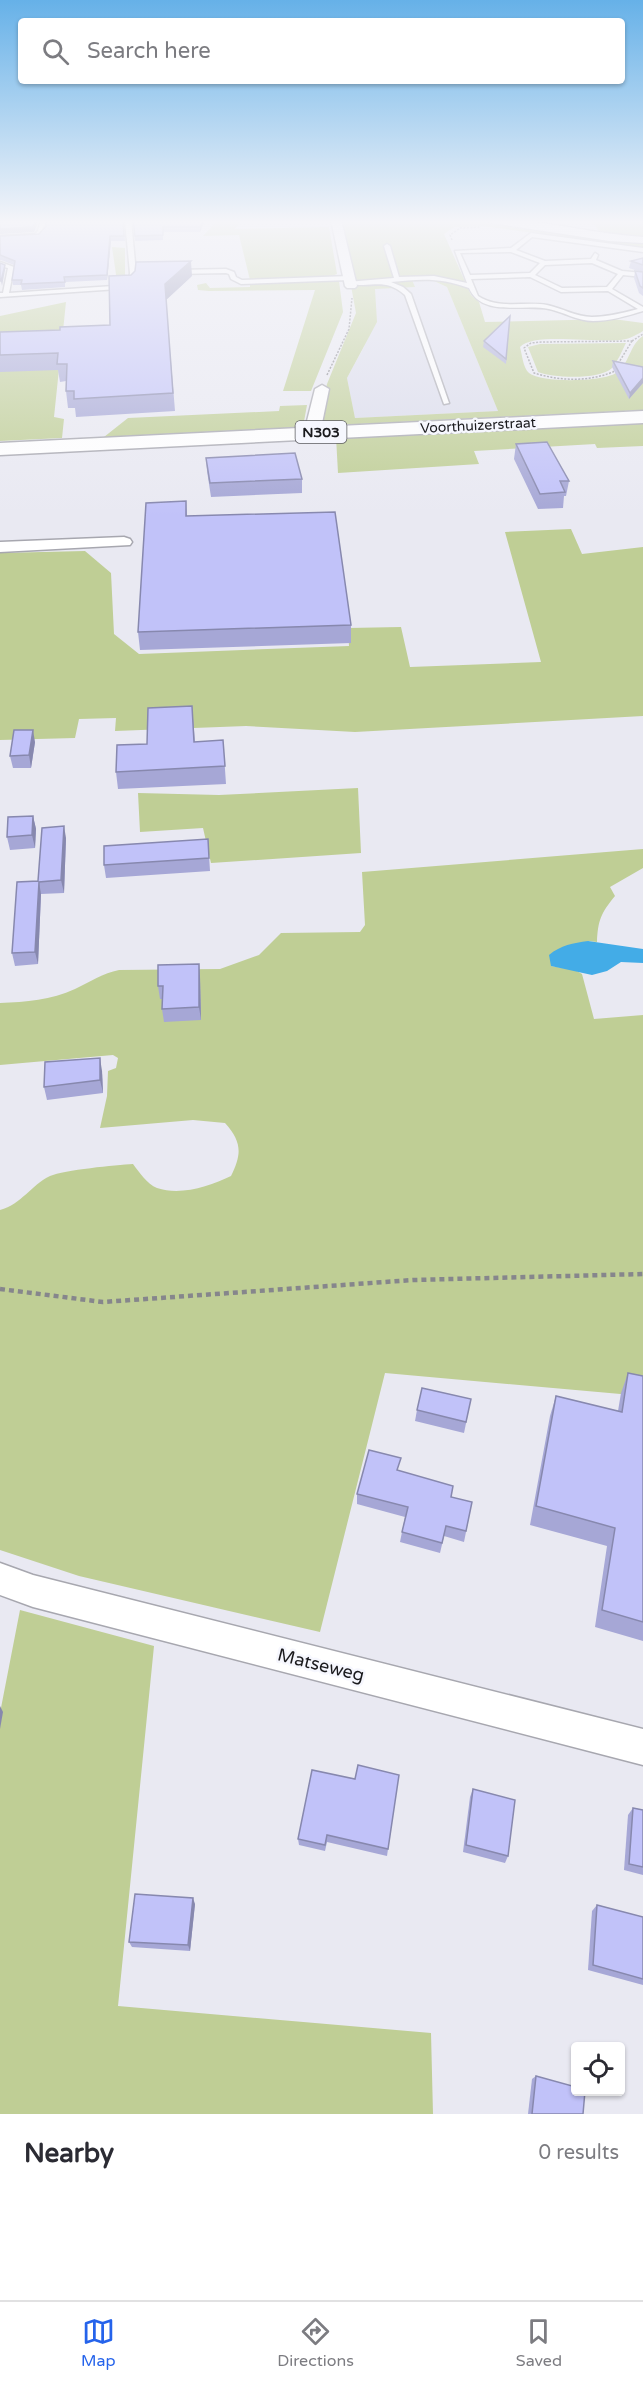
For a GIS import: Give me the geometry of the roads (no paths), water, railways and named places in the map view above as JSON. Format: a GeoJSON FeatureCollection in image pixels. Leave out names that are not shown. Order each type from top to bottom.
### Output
{"type":"FeatureCollection","features":[{"type":"Feature","properties":{"kind":"main road","name":"Voorthuizerstraat"},"geometry":{"type":"LineString","coordinates":[[0,449],[643,417]]}},
{"type":"Feature","properties":{"kind":"street"},"geometry":{"type":"LineString","coordinates":[[313,433],[322,389]]}},
{"type":"Feature","properties":{"kind":"street"},"geometry":{"type":"LineString","coordinates":[[0,547],[124,543]]}},
{"type":"Feature","properties":{"kind":"street","name":"Matseweg"},"geometry":{"type":"LineString","coordinates":[[0,1579],[33,1591],[643,1747]]}},
{"type":"Feature","properties":{"kind":"lane"},"geometry":{"type":"LineString","coordinates":[[417,319],[446,403]]}},
{"type":"Feature","properties":{"kind":"lane"},"geometry":{"type":"LineString","coordinates":[[577,319],[605,319]]}},
{"type":"Feature","properties":{"kind":"water"},"geometry":{"type":"Polygon","coordinates":[[[588,941],[643,949],[643,963],[621,962],[607,971],[592,975],[551,966],[549,955],[567,945],[588,941]]]}}]}
